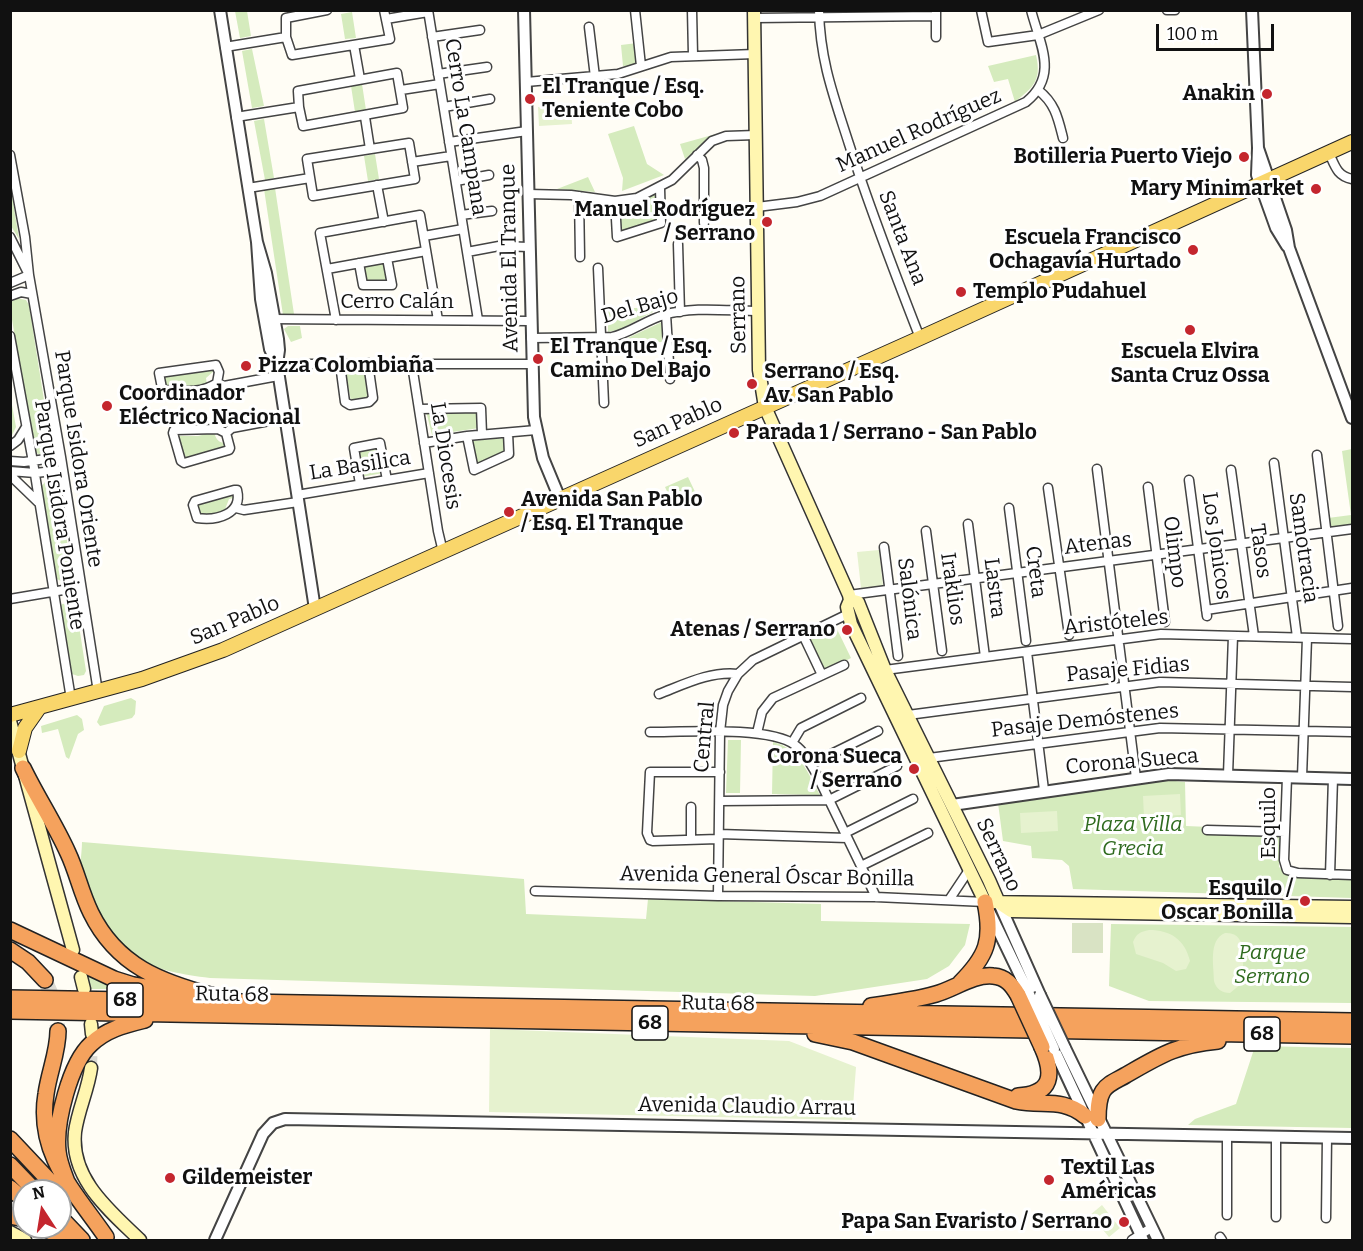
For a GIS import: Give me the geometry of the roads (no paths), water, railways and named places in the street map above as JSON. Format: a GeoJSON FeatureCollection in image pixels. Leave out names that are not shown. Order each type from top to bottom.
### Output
{"type":"FeatureCollection","features":[{"type":"Feature","properties":{"kind":"highway"},"geometry":{"type":"LineString","coordinates":[[23,768],[68,852],[90,912],[115,948],[139,968],[160,980],[240,1002]]}},
{"type":"Feature","properties":{"kind":"highway"},"geometry":{"type":"LineString","coordinates":[[955,987],[976,966],[987,943],[992,903]]}},
{"type":"Feature","properties":{"kind":"highway"},"geometry":{"type":"LineString","coordinates":[[10,928],[124,983],[240,1002]]}},
{"type":"Feature","properties":{"kind":"highway"},"geometry":{"type":"LineString","coordinates":[[10,950],[28,962],[45,980]]}},
{"type":"Feature","properties":{"kind":"highway"},"geometry":{"type":"LineString","coordinates":[[824,1012],[919,998],[982,977],[996,976],[1008,981],[1029,995],[1054,1048],[1047,1084],[1036,1093],[1003,1095]]}},
{"type":"Feature","properties":{"kind":"highway","name":"Ruta 68"},"geometry":{"type":"LineString","coordinates":[[10,998],[1353,1022]]}},
{"type":"Feature","properties":{"kind":"highway","name":"Ruta 68"},"geometry":{"type":"LineString","coordinates":[[10,1011],[1353,1036]]}},
{"type":"Feature","properties":{"kind":"highway"},"geometry":{"type":"LineString","coordinates":[[61,1179],[58,1137],[72,1074],[81,1056],[96,1040],[114,1028],[128,1023],[177,1015]]}},
{"type":"Feature","properties":{"kind":"highway"},"geometry":{"type":"LineString","coordinates":[[737,1025],[827,1035],[853,1042],[1028,1103],[1062,1104],[1075,1108],[1095,1125],[1104,1090],[1147,1062],[1170,1051],[1202,1042],[1320,1035]]}},
{"type":"Feature","properties":{"kind":"highway"},"geometry":{"type":"LineString","coordinates":[[58,1030],[58,1045],[46,1094],[45,1118],[47,1137],[59,1179]]}},
{"type":"Feature","properties":{"kind":"highway"},"geometry":{"type":"LineString","coordinates":[[10,1139],[52,1179]]}},
{"type":"Feature","properties":{"kind":"highway"},"geometry":{"type":"LineString","coordinates":[[10,1165],[23,1179]]}},
{"type":"Feature","properties":{"kind":"highway"},"geometry":{"type":"LineString","coordinates":[[72,1199],[108,1239]]}},
{"type":"Feature","properties":{"kind":"main road","name":"Serrano"},"geometry":{"type":"LineString","coordinates":[[754,14],[759,370],[765,407],[849,598],[858,602],[885,670],[952,804],[992,903]]}},
{"type":"Feature","properties":{"kind":"main road","name":"San Pablo"},"geometry":{"type":"LineString","coordinates":[[10,715],[98,692],[204,657],[443,552],[1353,142]]}},
{"type":"Feature","properties":{"kind":"main road"},"geometry":{"type":"LineString","coordinates":[[848,614],[849,598]]}},
{"type":"Feature","properties":{"kind":"main road","name":"Serrano"},"geometry":{"type":"LineString","coordinates":[[848,614],[969,870],[992,903]]}},
{"type":"Feature","properties":{"kind":"main road"},"geometry":{"type":"LineString","coordinates":[[19,751],[25,728],[39,708]]}},
{"type":"Feature","properties":{"kind":"main road"},"geometry":{"type":"LineString","coordinates":[[10,721],[74,950]]}},
{"type":"Feature","properties":{"kind":"main road","name":"Avenida General Óscar Bonilla"},"geometry":{"type":"LineString","coordinates":[[992,903],[1353,907]]}},
{"type":"Feature","properties":{"kind":"main road","name":"Avenida General Óscar Bonilla"},"geometry":{"type":"LineString","coordinates":[[992,903],[1011,911],[1353,917]]}},
{"type":"Feature","properties":{"kind":"main road"},"geometry":{"type":"LineString","coordinates":[[91,1068],[76,1129],[77,1157],[83,1176],[92,1190],[140,1240]]}},
{"type":"Feature","properties":{"kind":"main road"},"geometry":{"type":"LineString","coordinates":[[10,1232],[26,1240]]}},
{"type":"Feature","properties":{"kind":"street"},"geometry":{"type":"LineString","coordinates":[[220,10],[256,242],[266,273],[269,319],[279,350],[278,370],[315,609]]}},
{"type":"Feature","properties":{"kind":"street"},"geometry":{"type":"LineString","coordinates":[[327,10],[286,18],[286,37],[292,55],[390,39],[385,15],[428,11]]}},
{"type":"Feature","properties":{"kind":"street","name":"Avenida El Tranque"},"geometry":{"type":"LineString","coordinates":[[524,10],[531,338],[536,430],[543,458],[560,499]]}},
{"type":"Feature","properties":{"kind":"street"},"geometry":{"type":"LineString","coordinates":[[635,10],[642,66]]}},
{"type":"Feature","properties":{"kind":"street"},"geometry":{"type":"LineString","coordinates":[[692,10],[693,55]]}},
{"type":"Feature","properties":{"kind":"street"},"geometry":{"type":"LineString","coordinates":[[981,10],[987,42],[1038,35],[1078,15],[1099,10]]}},
{"type":"Feature","properties":{"kind":"street"},"geometry":{"type":"LineString","coordinates":[[1031,10],[1045,67],[1044,78],[1038,90],[1055,108],[1063,138]]}},
{"type":"Feature","properties":{"kind":"street"},"geometry":{"type":"LineString","coordinates":[[1167,10],[1175,10]]}},
{"type":"Feature","properties":{"kind":"street"},"geometry":{"type":"LineString","coordinates":[[1252,10],[1258,148],[1256,170],[1264,183],[1276,228],[1288,248],[1352,415]]}},
{"type":"Feature","properties":{"kind":"street","name":"Cerro La Campana"},"geometry":{"type":"LineString","coordinates":[[428,11],[478,320]]}},
{"type":"Feature","properties":{"kind":"street"},"geometry":{"type":"LineString","coordinates":[[754,14],[936,13],[936,37]]}},
{"type":"Feature","properties":{"kind":"street","name":"Santa Ana"},"geometry":{"type":"LineString","coordinates":[[819,14],[824,63],[860,178],[920,338]]}},
{"type":"Feature","properties":{"kind":"street"},"geometry":{"type":"LineString","coordinates":[[589,27],[595,77]]}},
{"type":"Feature","properties":{"kind":"street"},"geometry":{"type":"LineString","coordinates":[[432,37],[480,30]]}},
{"type":"Feature","properties":{"kind":"street"},"geometry":{"type":"LineString","coordinates":[[225,47],[286,37]]}},
{"type":"Feature","properties":{"kind":"street"},"geometry":{"type":"LineString","coordinates":[[354,45],[360,79]]}},
{"type":"Feature","properties":{"kind":"street"},"geometry":{"type":"LineString","coordinates":[[525,82],[618,74],[665,57],[754,54]]}},
{"type":"Feature","properties":{"kind":"street"},"geometry":{"type":"LineString","coordinates":[[438,74],[487,67]]}},
{"type":"Feature","properties":{"kind":"street"},"geometry":{"type":"LineString","coordinates":[[397,73],[401,90],[403,108],[365,117],[303,126],[298,91],[397,73]]}},
{"type":"Feature","properties":{"kind":"street"},"geometry":{"type":"LineString","coordinates":[[401,90],[440,84]]}},
{"type":"Feature","properties":{"kind":"street","name":"Manuel Rodríguez"},"geometry":{"type":"LineString","coordinates":[[757,207],[812,199],[1012,110],[1026,102],[1038,90]]}},
{"type":"Feature","properties":{"kind":"street"},"geometry":{"type":"LineString","coordinates":[[444,107],[490,99]]}},
{"type":"Feature","properties":{"kind":"street"},"geometry":{"type":"LineString","coordinates":[[236,117],[299,107]]}},
{"type":"Feature","properties":{"kind":"street"},"geometry":{"type":"LineString","coordinates":[[365,117],[370,149]]}},
{"type":"Feature","properties":{"kind":"street"},"geometry":{"type":"LineString","coordinates":[[449,142],[526,131]]}},
{"type":"Feature","properties":{"kind":"street"},"geometry":{"type":"LineString","coordinates":[[528,194],[579,196],[615,201],[637,198],[672,180],[706,146],[719,138],[756,135]]}},
{"type":"Feature","properties":{"kind":"street"},"geometry":{"type":"LineString","coordinates":[[409,143],[415,179],[313,196],[307,159],[370,149],[409,143]]}},
{"type":"Feature","properties":{"kind":"street"},"geometry":{"type":"LineString","coordinates":[[1329,153],[1339,173],[1353,179]]}},
{"type":"Feature","properties":{"kind":"street"},"geometry":{"type":"LineString","coordinates":[[10,155],[29,275],[10,283]]}},
{"type":"Feature","properties":{"kind":"street"},"geometry":{"type":"LineString","coordinates":[[697,155],[702,160],[704,168],[704,223]]}},
{"type":"Feature","properties":{"kind":"street"},"geometry":{"type":"LineString","coordinates":[[412,162],[451,156]]}},
{"type":"Feature","properties":{"kind":"street"},"geometry":{"type":"LineString","coordinates":[[456,181],[489,175]]}},
{"type":"Feature","properties":{"kind":"street"},"geometry":{"type":"LineString","coordinates":[[248,188],[310,178]]}},
{"type":"Feature","properties":{"kind":"street"},"geometry":{"type":"LineString","coordinates":[[377,185],[384,222]]}},
{"type":"Feature","properties":{"kind":"street"},"geometry":{"type":"LineString","coordinates":[[615,201],[616,237],[661,223],[660,188]]}},
{"type":"Feature","properties":{"kind":"street"},"geometry":{"type":"LineString","coordinates":[[579,196],[580,257]]}},
{"type":"Feature","properties":{"kind":"street"},"geometry":{"type":"LineString","coordinates":[[461,215],[492,211]]}},
{"type":"Feature","properties":{"kind":"street"},"geometry":{"type":"LineString","coordinates":[[336,320],[321,233],[420,215],[438,320]]}},
{"type":"Feature","properties":{"kind":"street"},"geometry":{"type":"LineString","coordinates":[[424,236],[463,229]]}},
{"type":"Feature","properties":{"kind":"street","name":"Parque Isidora Oriente"},"geometry":{"type":"LineString","coordinates":[[10,237],[29,275],[61,457],[98,692]]}},
{"type":"Feature","properties":{"kind":"street"},"geometry":{"type":"LineString","coordinates":[[678,244],[680,312]]}},
{"type":"Feature","properties":{"kind":"street"},"geometry":{"type":"LineString","coordinates":[[467,252],[499,246],[529,247]]}},
{"type":"Feature","properties":{"kind":"street"},"geometry":{"type":"LineString","coordinates":[[327,269],[426,252]]}},
{"type":"Feature","properties":{"kind":"street"},"geometry":{"type":"LineString","coordinates":[[359,263],[363,285],[392,285],[387,258]]}},
{"type":"Feature","properties":{"kind":"street"},"geometry":{"type":"LineString","coordinates":[[598,268],[604,403]]}},
{"type":"Feature","properties":{"kind":"street"},"geometry":{"type":"LineString","coordinates":[[10,296],[21,292],[32,294]]}},
{"type":"Feature","properties":{"kind":"street","name":"Del Bajo"},"geometry":{"type":"LineString","coordinates":[[531,338],[601,338],[617,336],[666,314],[759,310]]}},
{"type":"Feature","properties":{"kind":"street"},"geometry":{"type":"LineString","coordinates":[[666,314],[670,379]]}},
{"type":"Feature","properties":{"kind":"street","name":"Cerro Calán"},"geometry":{"type":"LineString","coordinates":[[269,319],[531,321]]}},
{"type":"Feature","properties":{"kind":"street","name":"Parque Isidora Poniente"},"geometry":{"type":"LineString","coordinates":[[10,336],[35,473],[70,699]]}},
{"type":"Feature","properties":{"kind":"street"},"geometry":{"type":"LineString","coordinates":[[340,364],[345,402],[350,405],[369,402],[373,398],[368,363]]}},
{"type":"Feature","properties":{"kind":"street"},"geometry":{"type":"LineString","coordinates":[[217,383],[224,386],[278,370],[340,364],[532,364]]}},
{"type":"Feature","properties":{"kind":"street"},"geometry":{"type":"LineString","coordinates":[[216,365],[219,372],[217,383],[193,392],[164,390],[159,373],[216,365]]}},
{"type":"Feature","properties":{"kind":"street","name":"La Diocesis"},"geometry":{"type":"LineString","coordinates":[[412,365],[443,552]]}},
{"type":"Feature","properties":{"kind":"street"},"geometry":{"type":"LineString","coordinates":[[419,409],[481,408],[483,434]]}},
{"type":"Feature","properties":{"kind":"street"},"geometry":{"type":"LineString","coordinates":[[226,433],[232,428],[285,418]]}},
{"type":"Feature","properties":{"kind":"street"},"geometry":{"type":"LineString","coordinates":[[10,446],[18,440],[27,427]]}},
{"type":"Feature","properties":{"kind":"street"},"geometry":{"type":"LineString","coordinates":[[218,429],[226,433],[230,447],[228,450],[184,463],[181,461],[173,433],[174,430],[218,429]]}},
{"type":"Feature","properties":{"kind":"street"},"geometry":{"type":"LineString","coordinates":[[424,443],[483,434],[536,430]]}},
{"type":"Feature","properties":{"kind":"street"},"geometry":{"type":"LineString","coordinates":[[467,436],[474,470],[510,454],[508,433]]}},
{"type":"Feature","properties":{"kind":"street"},"geometry":{"type":"LineString","coordinates":[[360,484],[354,448],[380,443],[387,480]]}},
{"type":"Feature","properties":{"kind":"street"},"geometry":{"type":"LineString","coordinates":[[1317,455],[1338,626]]}},
{"type":"Feature","properties":{"kind":"street"},"geometry":{"type":"LineString","coordinates":[[10,461],[33,462],[61,457]]}},
{"type":"Feature","properties":{"kind":"street","name":"Samotracia"},"geometry":{"type":"LineString","coordinates":[[1274,463],[1297,637]]}},
{"type":"Feature","properties":{"kind":"street"},"geometry":{"type":"LineString","coordinates":[[1097,469],[1136,778]]}},
{"type":"Feature","properties":{"kind":"street"},"geometry":{"type":"LineString","coordinates":[[10,473],[63,470]]}},
{"type":"Feature","properties":{"kind":"street","name":"Tasos"},"geometry":{"type":"LineString","coordinates":[[1232,470],[1254,636]]}},
{"type":"Feature","properties":{"kind":"street"},"geometry":{"type":"LineString","coordinates":[[10,473],[39,502]]}},
{"type":"Feature","properties":{"kind":"street","name":"La Basilica"},"geometry":{"type":"LineString","coordinates":[[236,508],[244,510],[360,484],[429,473]]}},
{"type":"Feature","properties":{"kind":"street","name":"Los Jonicos"},"geometry":{"type":"LineString","coordinates":[[1189,480],[1206,613],[1250,603]]}},
{"type":"Feature","properties":{"kind":"street"},"geometry":{"type":"LineString","coordinates":[[1048,488],[1069,635]]}},
{"type":"Feature","properties":{"kind":"street","name":"Olimpo"},"geometry":{"type":"LineString","coordinates":[[1148,488],[1165,622]]}},
{"type":"Feature","properties":{"kind":"street","name":"La Basilica"},"geometry":{"type":"LineString","coordinates":[[237,490],[239,499],[236,508],[228,514],[202,519],[198,518],[193,505],[195,501],[237,490]]}},
{"type":"Feature","properties":{"kind":"street","name":"Creta"},"geometry":{"type":"LineString","coordinates":[[1009,508],[1026,641]]}},
{"type":"Feature","properties":{"kind":"street","name":"Lastra"},"geometry":{"type":"LineString","coordinates":[[968,524],[985,657]]}},
{"type":"Feature","properties":{"kind":"street","name":"Atenas"},"geometry":{"type":"LineString","coordinates":[[849,598],[889,589],[1353,529]]}},
{"type":"Feature","properties":{"kind":"street","name":"Iraklios"},"geometry":{"type":"LineString","coordinates":[[926,531],[942,651]]}},
{"type":"Feature","properties":{"kind":"street","name":"Salónica"},"geometry":{"type":"LineString","coordinates":[[884,548],[898,656]]}},
{"type":"Feature","properties":{"kind":"street"},"geometry":{"type":"LineString","coordinates":[[10,599],[81,587]]}},
{"type":"Feature","properties":{"kind":"street"},"geometry":{"type":"LineString","coordinates":[[1250,603],[1353,588]]}},
{"type":"Feature","properties":{"kind":"street","name":"Central"},"geometry":{"type":"LineString","coordinates":[[718,896],[720,732],[725,698],[738,674],[759,656],[848,614]]}},
{"type":"Feature","properties":{"kind":"street","name":"Aristóteles"},"geometry":{"type":"LineString","coordinates":[[885,670],[1161,634],[1353,639]]}},
{"type":"Feature","properties":{"kind":"street"},"geometry":{"type":"LineString","coordinates":[[803,635],[822,675]]}},
{"type":"Feature","properties":{"kind":"street"},"geometry":{"type":"LineString","coordinates":[[1228,775],[1233,636]]}},
{"type":"Feature","properties":{"kind":"street"},"geometry":{"type":"LineString","coordinates":[[1302,777],[1307,638]]}},
{"type":"Feature","properties":{"kind":"street"},"geometry":{"type":"LineString","coordinates":[[1027,652],[1044,790]]}},
{"type":"Feature","properties":{"kind":"street"},"geometry":{"type":"LineString","coordinates":[[757,733],[762,712],[773,698],[844,665]]}},
{"type":"Feature","properties":{"kind":"street"},"geometry":{"type":"LineString","coordinates":[[659,694],[717,673],[738,674]]}},
{"type":"Feature","properties":{"kind":"street","name":"Pasaje Fidias"},"geometry":{"type":"LineString","coordinates":[[908,715],[1170,681],[1353,687]]}},
{"type":"Feature","properties":{"kind":"street"},"geometry":{"type":"LineString","coordinates":[[792,743],[801,728],[861,698]]}},
{"type":"Feature","properties":{"kind":"street","name":"Pasaje Demóstenes"},"geometry":{"type":"LineString","coordinates":[[929,758],[1130,731],[1170,728],[1353,732]]}},
{"type":"Feature","properties":{"kind":"street"},"geometry":{"type":"LineString","coordinates":[[811,764],[878,731]]}},
{"type":"Feature","properties":{"kind":"street"},"geometry":{"type":"LineString","coordinates":[[650,732],[757,733],[778,737],[792,743],[800,749],[811,764],[876,897]]}},
{"type":"Feature","properties":{"kind":"street"},"geometry":{"type":"LineString","coordinates":[[720,801],[829,800],[897,766]]}},
{"type":"Feature","properties":{"kind":"street"},"geometry":{"type":"LineString","coordinates":[[720,772],[650,772],[648,837],[653,841],[719,837],[846,835],[913,799]]}},
{"type":"Feature","properties":{"kind":"street","name":"Corona Sueca"},"geometry":{"type":"LineString","coordinates":[[952,804],[1169,774],[1353,779]]}},
{"type":"Feature","properties":{"kind":"street","name":"Esquilo"},"geometry":{"type":"LineString","coordinates":[[1287,777],[1284,860],[1287,870],[1298,873],[1330,874]]}},
{"type":"Feature","properties":{"kind":"street"},"geometry":{"type":"LineString","coordinates":[[1333,778],[1330,874],[1353,875]]}},
{"type":"Feature","properties":{"kind":"street"},"geometry":{"type":"LineString","coordinates":[[690,840],[691,807]]}},
{"type":"Feature","properties":{"kind":"street"},"geometry":{"type":"LineString","coordinates":[[1207,830],[1285,832]]}},
{"type":"Feature","properties":{"kind":"street"},"geometry":{"type":"LineString","coordinates":[[861,866],[928,833]]}},
{"type":"Feature","properties":{"kind":"street","name":"Serrano"},"geometry":{"type":"LineString","coordinates":[[949,900],[969,870]]}},
{"type":"Feature","properties":{"kind":"street","name":"Avenida General Óscar Bonilla"},"geometry":{"type":"LineString","coordinates":[[535,891],[876,897],[992,903]]}},
{"type":"Feature","properties":{"kind":"street","name":"Serrano"},"geometry":{"type":"LineString","coordinates":[[992,903],[1029,995],[1095,1125]]}},
{"type":"Feature","properties":{"kind":"street","name":"Avenida Claudio Arrau"},"geometry":{"type":"LineString","coordinates":[[215,1240],[263,1134],[273,1123],[285,1119],[1095,1125],[1227,1136],[1353,1138]]}},
{"type":"Feature","properties":{"kind":"street"},"geometry":{"type":"LineString","coordinates":[[1095,1125],[1138,1238],[1151,1228]]}},
{"type":"Feature","properties":{"kind":"street"},"geometry":{"type":"LineString","coordinates":[[1095,1125],[1126,1172],[1158,1240]]}},
{"type":"Feature","properties":{"kind":"street"},"geometry":{"type":"LineString","coordinates":[[1227,1136],[1227,1215]]}},
{"type":"Feature","properties":{"kind":"street"},"geometry":{"type":"LineString","coordinates":[[1276,1136],[1276,1217]]}},
{"type":"Feature","properties":{"kind":"street"},"geometry":{"type":"LineString","coordinates":[[1326,1218],[1327,1137]]}},
{"type":"Feature","properties":{"kind":"tunnel"},"geometry":{"type":"LineString","coordinates":[[45,980],[54,1001],[58,1031]]}},
{"type":"Feature","properties":{"kind":"tunnel"},"geometry":{"type":"LineString","coordinates":[[91,1068],[92,1039]]}},
{"type":"Feature","properties":{"kind":"place","name":"Anakin"},"geometry":{"type":"Point","coordinates":[1267,94]}},
{"type":"Feature","properties":{"kind":"place","name":"El Tranque / Esq. Teniente Cobo"},"geometry":{"type":"Point","coordinates":[530,99]}},
{"type":"Feature","properties":{"kind":"place","name":"Botilleria Puerto Viejo"},"geometry":{"type":"Point","coordinates":[1244,157]}},
{"type":"Feature","properties":{"kind":"place","name":"Mary Minimarket"},"geometry":{"type":"Point","coordinates":[1316,189]}},
{"type":"Feature","properties":{"kind":"place","name":"Manuel Rodríguez / Serrano"},"geometry":{"type":"Point","coordinates":[767,222]}},
{"type":"Feature","properties":{"kind":"place","name":"Escuela Francisco Ochagavía Hurtado"},"geometry":{"type":"Point","coordinates":[1193,250]}},
{"type":"Feature","properties":{"kind":"place","name":"Templo Pudahuel"},"geometry":{"type":"Point","coordinates":[961,292]}},
{"type":"Feature","properties":{"kind":"place","name":"Escuela Elvira Santa Cruz Ossa"},"geometry":{"type":"Point","coordinates":[1190,330]}},
{"type":"Feature","properties":{"kind":"place","name":"El Tranque / Esq. Camino Del Bajo"},"geometry":{"type":"Point","coordinates":[538,359]}},
{"type":"Feature","properties":{"kind":"place","name":"Pizza Colombiaña"},"geometry":{"type":"Point","coordinates":[246,366]}},
{"type":"Feature","properties":{"kind":"place","name":"Serrano / Esq. Av. San Pablo"},"geometry":{"type":"Point","coordinates":[752,384]}},
{"type":"Feature","properties":{"kind":"place","name":"Coordinador Eléctrico Nacional"},"geometry":{"type":"Point","coordinates":[107,406]}},
{"type":"Feature","properties":{"kind":"place","name":"Parada 1 / Serrano - San Pablo"},"geometry":{"type":"Point","coordinates":[734,433]}},
{"type":"Feature","properties":{"kind":"place","name":"Avenida San Pablo / Esq. El Tranque"},"geometry":{"type":"Point","coordinates":[509,512]}},
{"type":"Feature","properties":{"kind":"place","name":"Atenas / Serrano"},"geometry":{"type":"Point","coordinates":[847,630]}},
{"type":"Feature","properties":{"kind":"place","name":"Corona Sueca / Serrano"},"geometry":{"type":"Point","coordinates":[914,769]}},
{"type":"Feature","properties":{"kind":"place","name":"Esquilo / Oscar Bonilla"},"geometry":{"type":"Point","coordinates":[1305,901]}},
{"type":"Feature","properties":{"kind":"place","name":"Gildemeister"},"geometry":{"type":"Point","coordinates":[170,1178]}},
{"type":"Feature","properties":{"kind":"place","name":"Textil Las Américas"},"geometry":{"type":"Point","coordinates":[1049,1180]}},
{"type":"Feature","properties":{"kind":"place","name":"Papa San Evaristo / Serrano"},"geometry":{"type":"Point","coordinates":[1124,1222]}},
{"type":"Feature","properties":{"kind":"park label","name":"Plaza Villa Grecia"},"geometry":{"type":"Point","coordinates":[1133,837]}},
{"type":"Feature","properties":{"kind":"park label","name":"Parque Serrano"},"geometry":{"type":"Point","coordinates":[1272,965]}}]}
